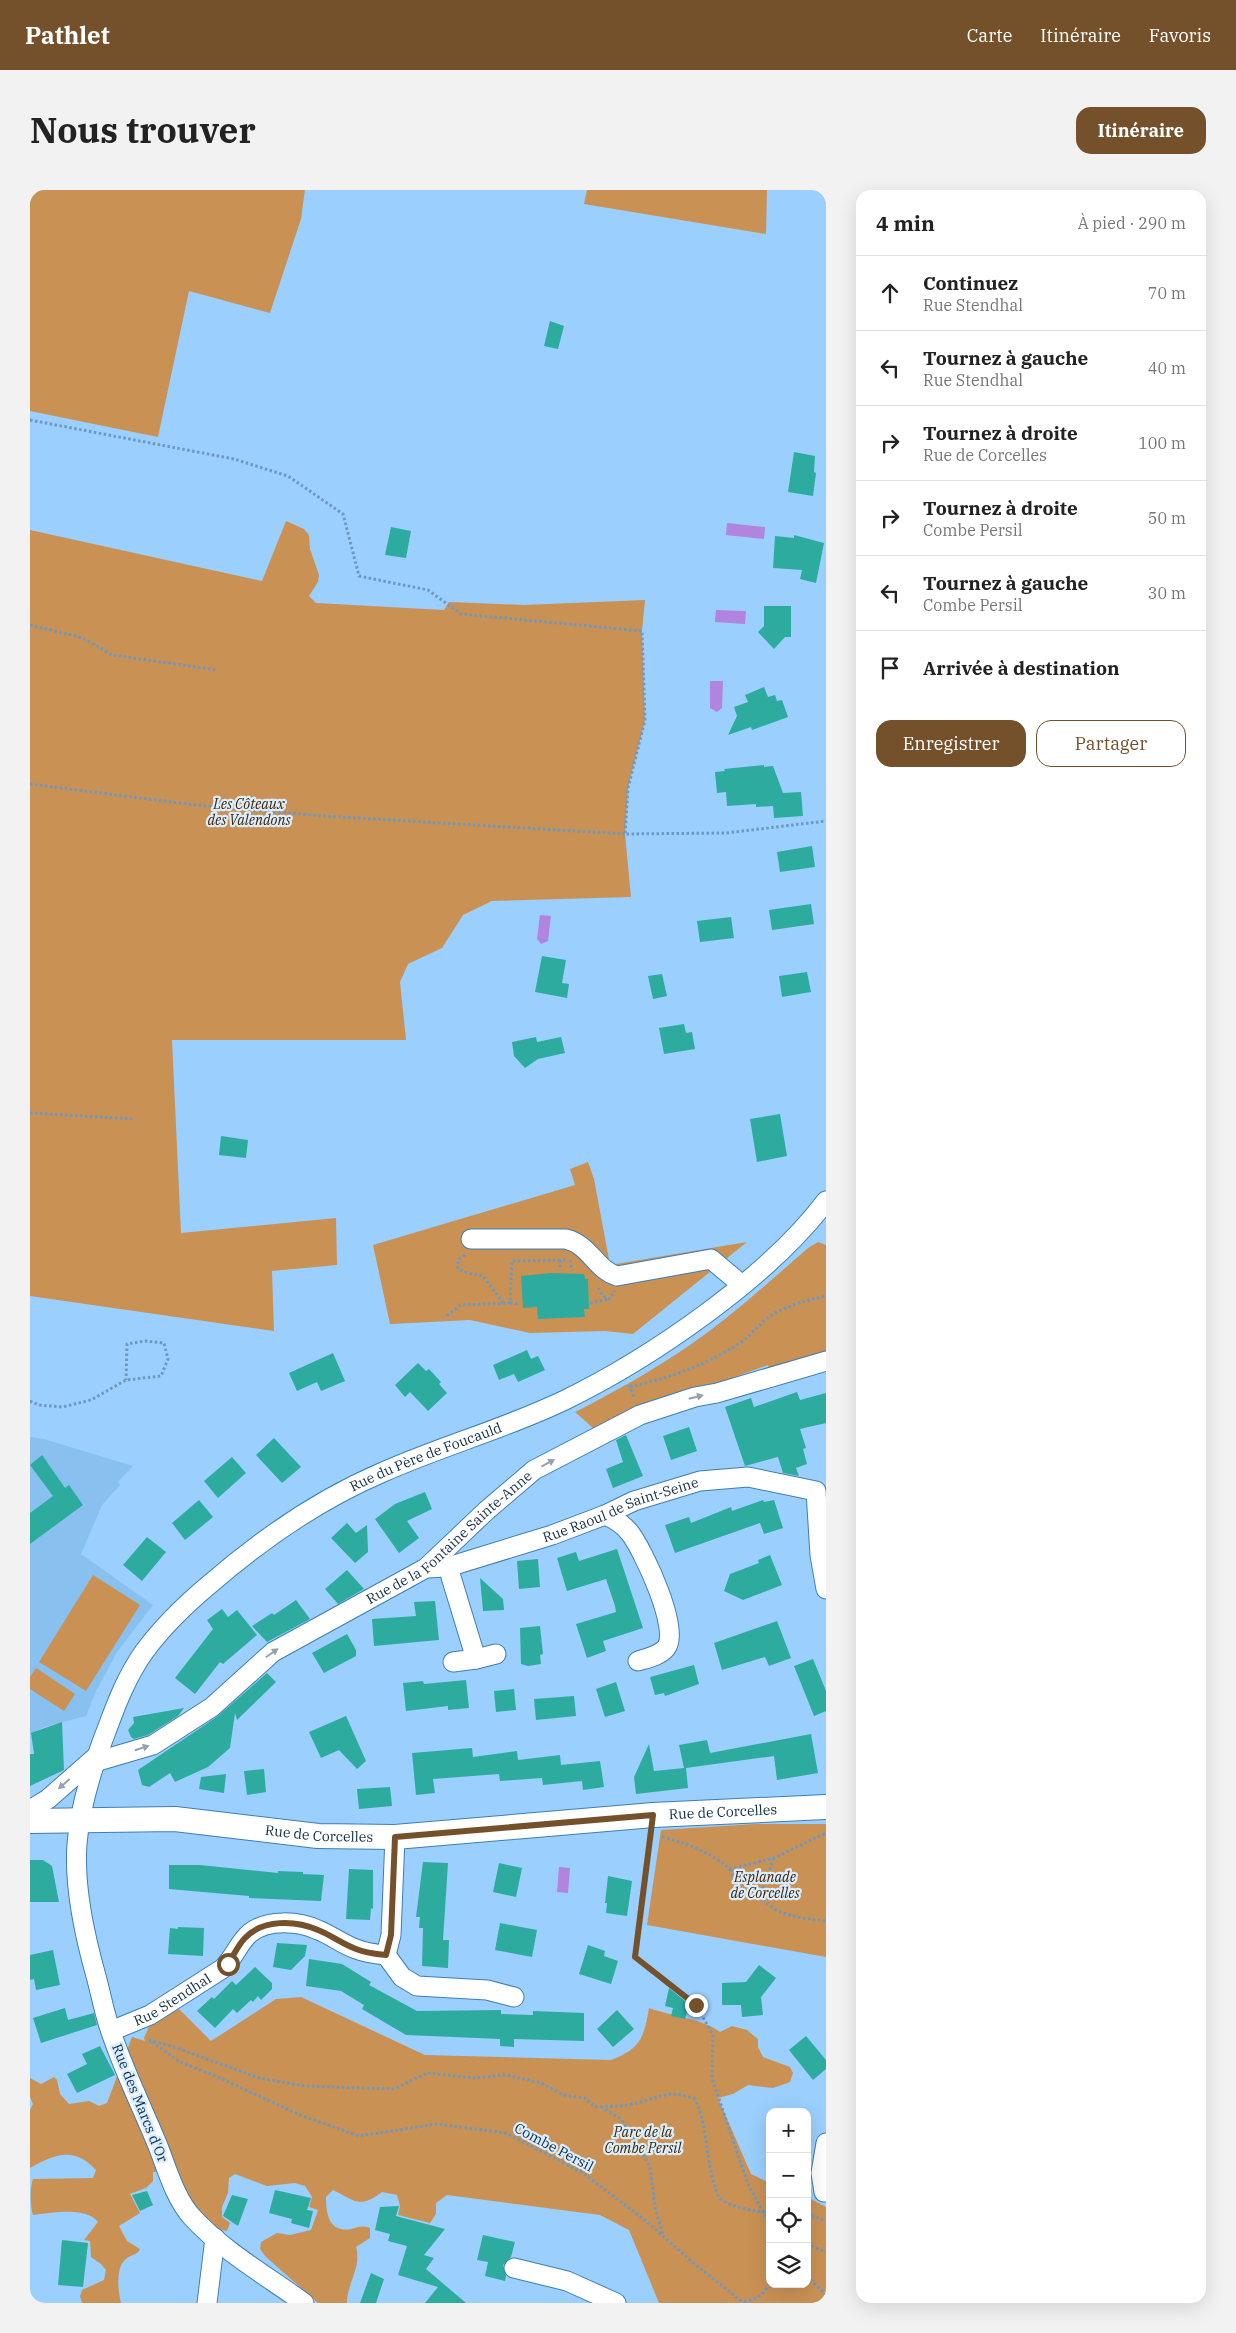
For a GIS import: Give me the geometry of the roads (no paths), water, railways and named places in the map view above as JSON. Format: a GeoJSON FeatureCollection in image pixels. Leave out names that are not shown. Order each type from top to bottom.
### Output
{"type":"FeatureCollection","features":[{"type":"Feature","properties":{"kind":"main road","name":"Rue de Corcelles"},"geometry":{"type":"LineString","coordinates":[[30,1821],[174,1819],[318,1836],[395,1837],[653,1815],[826,1807]]}},
{"type":"Feature","properties":{"kind":"street"},"geometry":{"type":"LineString","coordinates":[[820,1222],[826,1201]]}},
{"type":"Feature","properties":{"kind":"street","name":"Rue du Père de Foucauld"},"geometry":{"type":"LineString","coordinates":[[82,1820],[96,1759],[119,1696],[130,1674],[162,1629],[202,1590],[268,1537],[335,1496],[381,1473],[503,1427],[562,1402],[596,1384],[668,1340],[742,1285],[784,1248],[820,1222]]}},
{"type":"Feature","properties":{"kind":"street"},"geometry":{"type":"LineString","coordinates":[[471,1239],[566,1239],[577,1241],[608,1273],[617,1276],[711,1258],[742,1285]]}},
{"type":"Feature","properties":{"kind":"street","name":"Rue de la Fontaine Sainte-Anne"},"geometry":{"type":"LineString","coordinates":[[96,1759],[153,1745],[212,1707],[273,1652],[426,1568],[486,1511],[534,1470],[640,1415],[695,1397],[717,1393],[826,1361]]}},
{"type":"Feature","properties":{"kind":"street","name":"Rue Raoul de Saint-Seine"},"geometry":{"type":"LineString","coordinates":[[426,1568],[448,1567],[552,1536],[634,1501],[700,1481],[748,1477],[821,1490],[817,1528],[826,1589]]}},
{"type":"Feature","properties":{"kind":"street"},"geometry":{"type":"LineString","coordinates":[[605,1515],[620,1523],[635,1540],[669,1620],[670,1637],[667,1647],[658,1655],[638,1661]]}},
{"type":"Feature","properties":{"kind":"street"},"geometry":{"type":"LineString","coordinates":[[448,1567],[476,1659]]}},
{"type":"Feature","properties":{"kind":"street"},"geometry":{"type":"LineString","coordinates":[[453,1662],[496,1654]]}},
{"type":"Feature","properties":{"kind":"street","name":"Rue du Père de Foucauld"},"geometry":{"type":"LineString","coordinates":[[30,1810],[48,1799],[96,1759]]}},
{"type":"Feature","properties":{"kind":"street","name":"Rue des Marcs d'Or"},"geometry":{"type":"LineString","coordinates":[[82,1820],[77,1844],[86,1937],[110,2031],[175,2188],[189,2214],[215,2238],[304,2303]]}},
{"type":"Feature","properties":{"kind":"street"},"geometry":{"type":"LineString","coordinates":[[395,1837],[391,1935],[386,1955],[402,1977],[418,1986],[427,1988],[487,1990],[514,1997]]}},
{"type":"Feature","properties":{"kind":"street","name":"Rue Stendhal"},"geometry":{"type":"LineString","coordinates":[[110,2031],[150,2015],[222,1969],[228,1964],[245,1938],[266,1924],[281,1923],[308,1926],[354,1949],[367,1953],[386,1955]]}},
{"type":"Feature","properties":{"kind":"street"},"geometry":{"type":"LineString","coordinates":[[824,2192],[821,2173],[826,2143]]}},
{"type":"Feature","properties":{"kind":"street"},"geometry":{"type":"LineString","coordinates":[[207,2303],[215,2238]]}},
{"type":"Feature","properties":{"kind":"street"},"geometry":{"type":"LineString","coordinates":[[514,2268],[567,2281],[616,2303]]}},
{"type":"Feature","properties":{"kind":"park label","name":"Les Côteaux des Valendons"},"geometry":{"type":"Point","coordinates":[249,812]}},
{"type":"Feature","properties":{"kind":"park label","name":"Esplanade de Corcelles"},"geometry":{"type":"Point","coordinates":[765,1885]}},
{"type":"Feature","properties":{"kind":"park label","name":"Parc de la Combe Persil"},"geometry":{"type":"Point","coordinates":[643,2140]}}]}
